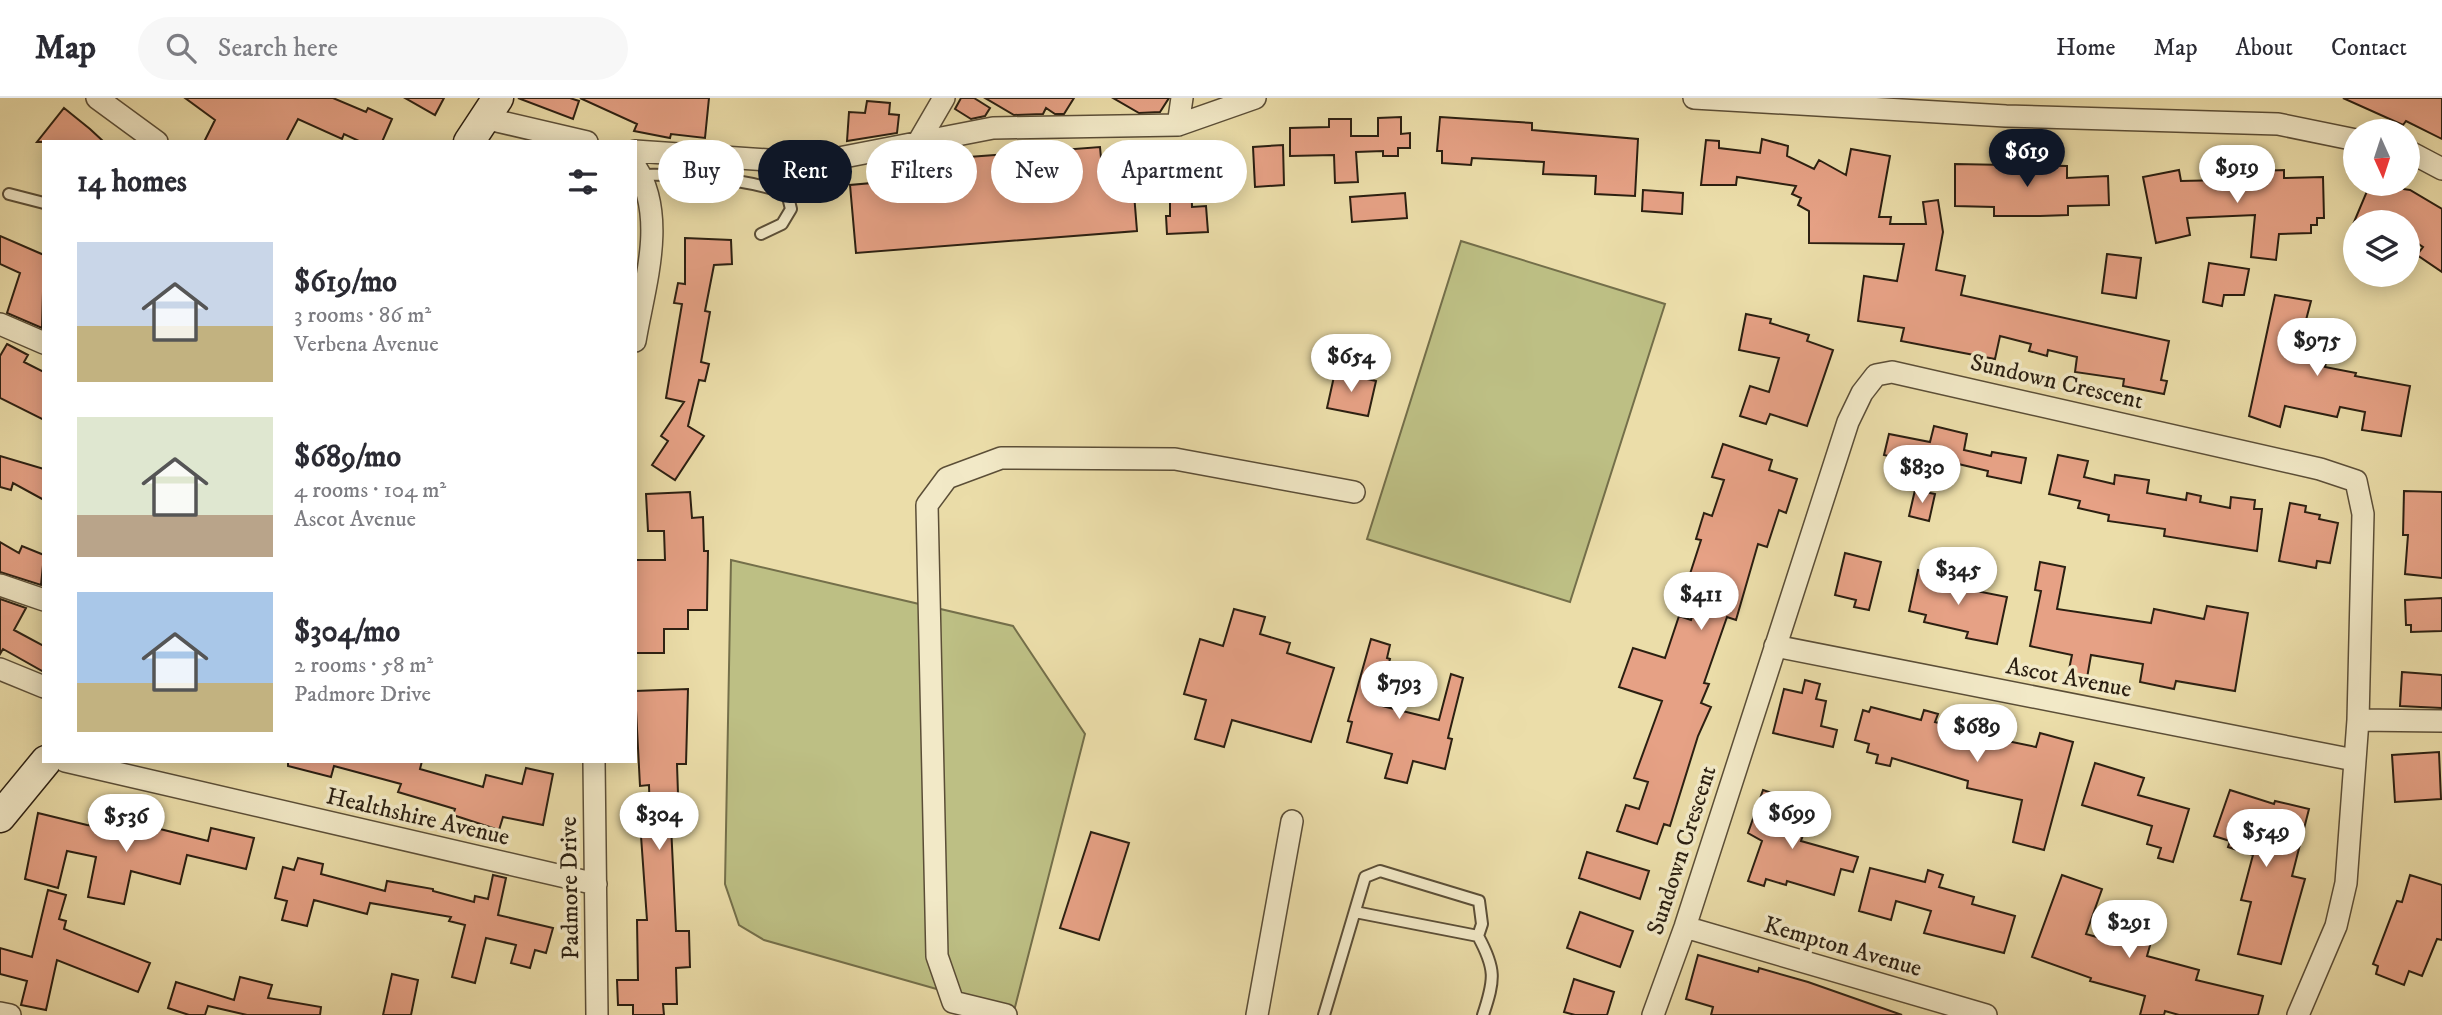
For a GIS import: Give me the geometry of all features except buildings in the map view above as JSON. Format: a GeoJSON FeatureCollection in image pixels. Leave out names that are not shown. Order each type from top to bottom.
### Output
{"type":"FeatureCollection","features":[{"type":"Feature","properties":{"kind":"main road"},"geometry":{"type":"LineString","coordinates":[[0,817],[44,763]]}},
{"type":"Feature","properties":{"kind":"street"},"geometry":{"type":"LineString","coordinates":[[97,98],[154,140]]}},
{"type":"Feature","properties":{"kind":"street"},"geometry":{"type":"LineString","coordinates":[[920,140],[944,98]]}},
{"type":"Feature","properties":{"kind":"street"},"geometry":{"type":"LineString","coordinates":[[1178,125],[1182,98]]}},
{"type":"Feature","properties":{"kind":"street"},"geometry":{"type":"LineString","coordinates":[[925,140],[993,128],[1178,125],[1255,98]]}},
{"type":"Feature","properties":{"kind":"street"},"geometry":{"type":"LineString","coordinates":[[1694,98],[2008,107],[2278,124],[2343,137]]}},
{"type":"Feature","properties":{"kind":"street"},"geometry":{"type":"LineString","coordinates":[[484,119],[578,140]]}},
{"type":"Feature","properties":{"kind":"street"},"geometry":{"type":"LineString","coordinates":[[637,151],[813,163],[866,152]]}},
{"type":"Feature","properties":{"kind":"street"},"geometry":{"type":"LineString","coordinates":[[2420,157],[2442,169]]}},
{"type":"Feature","properties":{"kind":"street"},"geometry":{"type":"LineString","coordinates":[[637,329],[653,236],[638,170]]}},
{"type":"Feature","properties":{"kind":"street"},"geometry":{"type":"LineString","coordinates":[[0,324],[42,342]]}},
{"type":"Feature","properties":{"kind":"street","name":"Sundown Crescent"},"geometry":{"type":"LineString","coordinates":[[1653,1015],[1685,927],[1848,422],[1862,393],[1876,375],[1892,372],[2330,471],[2356,481],[2364,514],[2358,720],[2346,883],[2327,950],[2298,1015]]}},
{"type":"Feature","properties":{"kind":"street"},"geometry":{"type":"LineString","coordinates":[[1006,1015],[953,1002],[937,957],[927,505],[947,478],[1001,458],[1175,459],[1354,492]]}},
{"type":"Feature","properties":{"kind":"street"},"geometry":{"type":"LineString","coordinates":[[0,585],[42,599]]}},
{"type":"Feature","properties":{"kind":"street","name":"Ascot Avenue"},"geometry":{"type":"LineString","coordinates":[[1774,646],[2354,760]]}},
{"type":"Feature","properties":{"kind":"street"},"geometry":{"type":"LineString","coordinates":[[0,669],[42,686]]}},
{"type":"Feature","properties":{"kind":"street"},"geometry":{"type":"LineString","coordinates":[[2358,720],[2442,721]]}},
{"type":"Feature","properties":{"kind":"street","name":"Healthshire Avenue"},"geometry":{"type":"LineString","coordinates":[[74,763],[596,884]]}},
{"type":"Feature","properties":{"kind":"street","name":"Padmore Drive"},"geometry":{"type":"LineString","coordinates":[[594,763],[597,1015]]}},
{"type":"Feature","properties":{"kind":"street"},"geometry":{"type":"LineString","coordinates":[[1257,1015],[1292,821]]}},
{"type":"Feature","properties":{"kind":"street","name":"Kempton Avenue"},"geometry":{"type":"LineString","coordinates":[[1685,927],[1986,1015]]}},
{"type":"Feature","properties":{"kind":"street"},"geometry":{"type":"LineString","coordinates":[[0,1013],[10,1015]]}},
{"type":"Feature","properties":{"kind":"lane"},"geometry":{"type":"LineString","coordinates":[[638,170],[759,184],[787,194],[791,209],[782,223],[761,234]]}},
{"type":"Feature","properties":{"kind":"lane"},"geometry":{"type":"LineString","coordinates":[[9,194],[42,202]]}},
{"type":"Feature","properties":{"kind":"lane"},"geometry":{"type":"LineString","coordinates":[[1324,1015],[1365,877],[1380,871],[1479,901],[1482,924],[1478,936],[1492,962],[1491,991],[1483,1015]]}},
{"type":"Feature","properties":{"kind":"lane"},"geometry":{"type":"LineString","coordinates":[[1355,912],[1478,936]]}},
{"type":"Feature","properties":{"kind":"green space"},"geometry":{"type":"Polygon","coordinates":[[[1461,241],[1665,304],[1570,602],[1367,539],[1461,241]]]}},
{"type":"Feature","properties":{"kind":"green space"},"geometry":{"type":"Polygon","coordinates":[[[731,560],[1013,626],[1085,734],[1014,1011],[764,940],[739,925],[725,884],[731,560]]]}}]}
